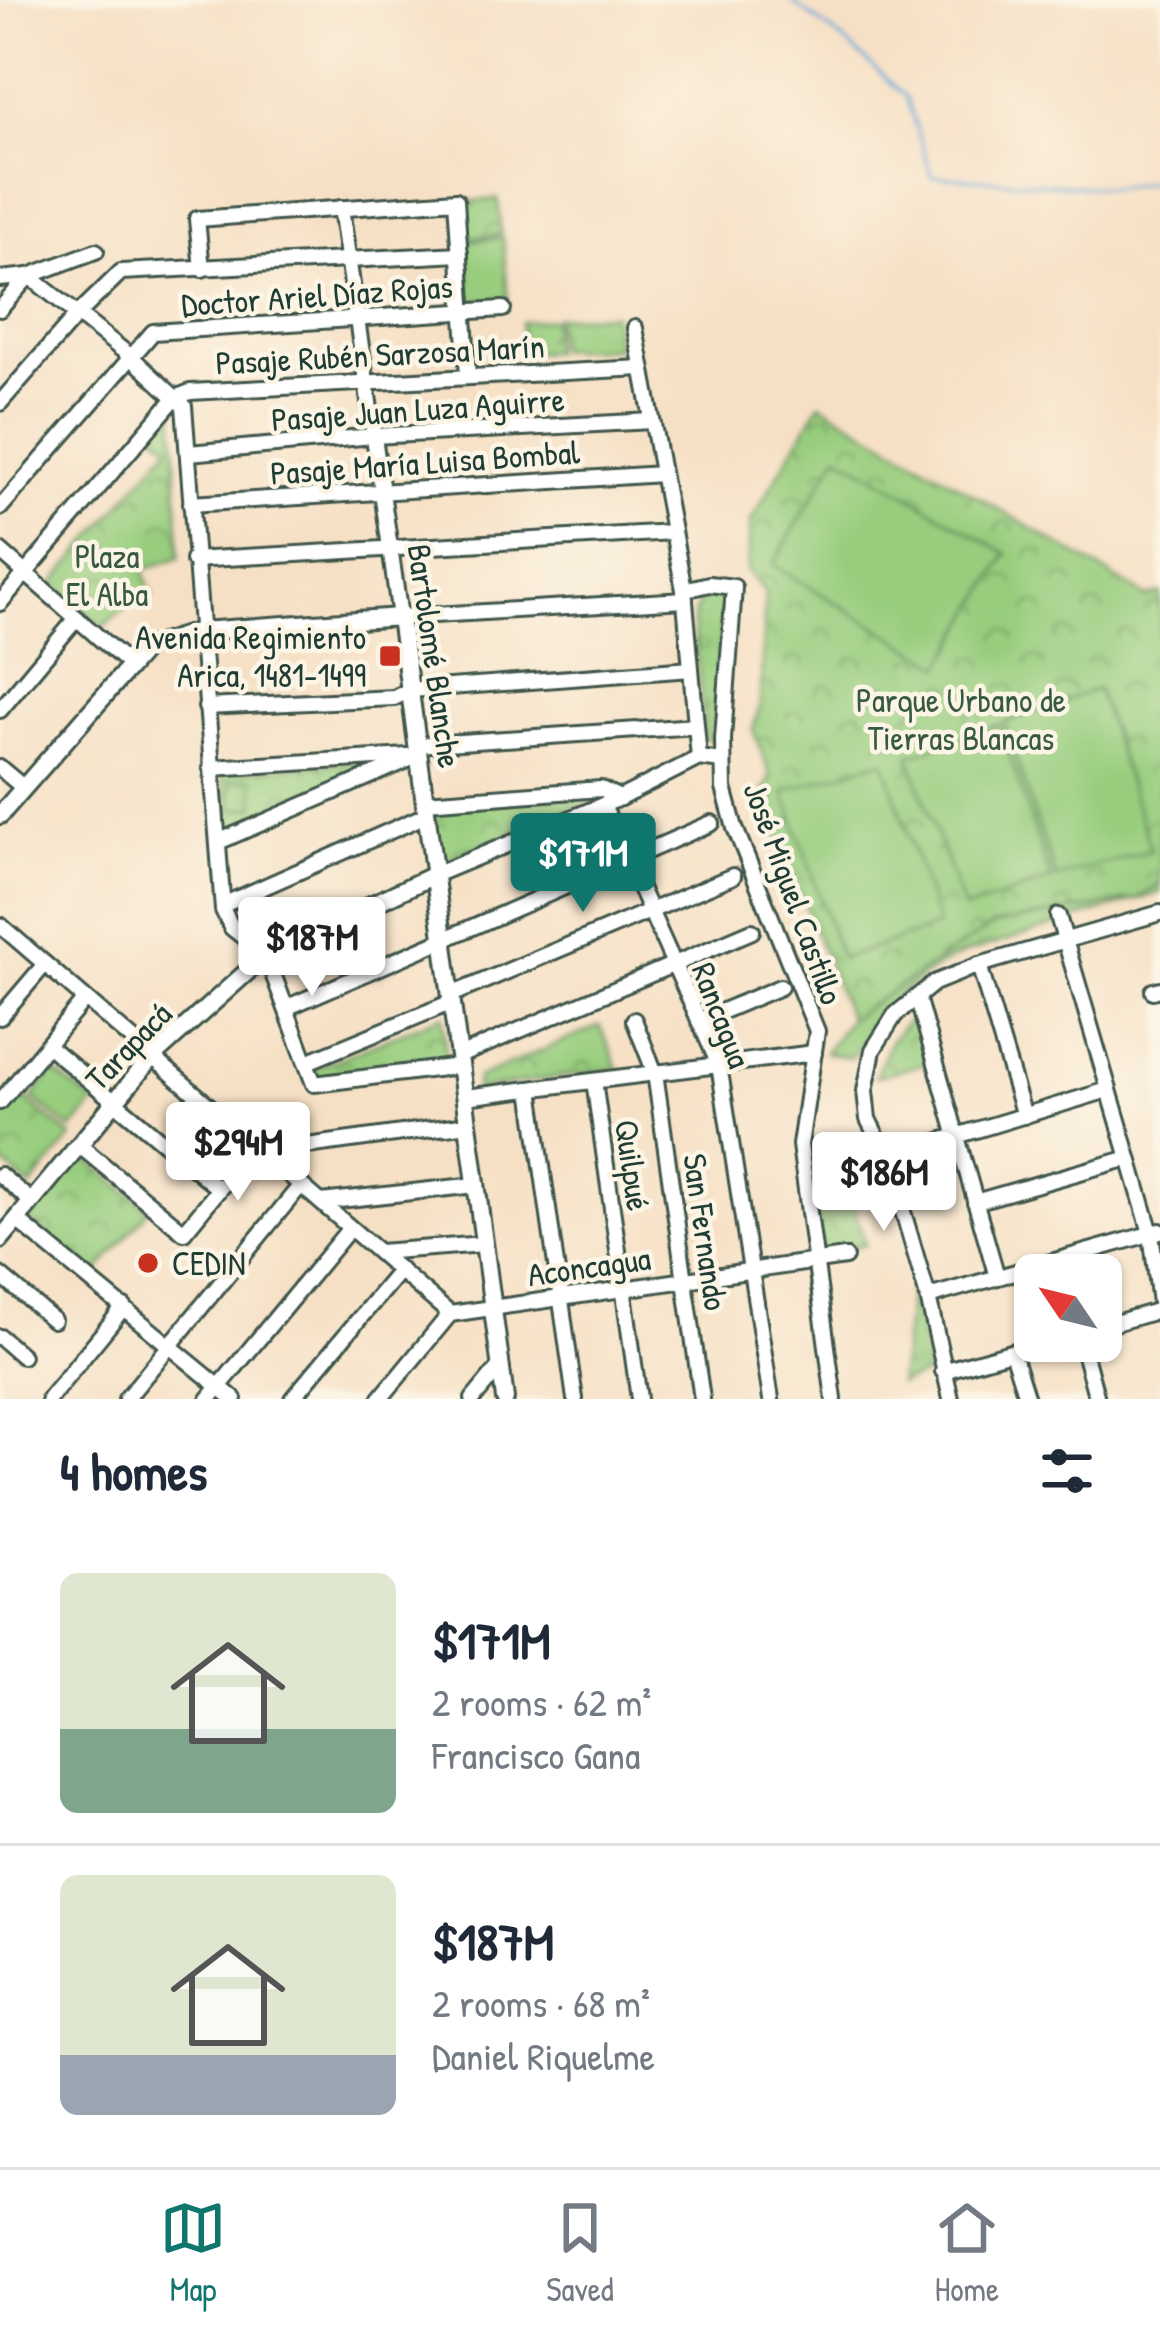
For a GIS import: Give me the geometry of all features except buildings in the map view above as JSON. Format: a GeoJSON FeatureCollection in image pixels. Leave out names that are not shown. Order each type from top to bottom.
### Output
{"type":"FeatureCollection","features":[{"type":"Feature","properties":{"kind":"street"},"geometry":{"type":"LineString","coordinates":[[202,269],[197,219],[456,200],[468,376]]}},
{"type":"Feature","properties":{"kind":"street","name":"Bartolomé Blanche"},"geometry":{"type":"LineString","coordinates":[[341,208],[505,1399]]}},
{"type":"Feature","properties":{"kind":"street"},"geometry":{"type":"LineString","coordinates":[[0,279],[29,276],[96,251]]}},
{"type":"Feature","properties":{"kind":"street"},"geometry":{"type":"LineString","coordinates":[[0,403],[121,272],[460,254]]}},
{"type":"Feature","properties":{"kind":"street"},"geometry":{"type":"LineString","coordinates":[[0,309],[29,276]]}},
{"type":"Feature","properties":{"kind":"street"},"geometry":{"type":"LineString","coordinates":[[29,276],[130,356],[184,406],[223,904],[232,928],[266,955],[314,1084],[460,1061],[752,931]]}},
{"type":"Feature","properties":{"kind":"street","name":"Doctor Ariel Díaz Rojas"},"geometry":{"type":"LineString","coordinates":[[0,508],[153,332],[502,309]]}},
{"type":"Feature","properties":{"kind":"street","name":"José Miguel Castillo"},"geometry":{"type":"LineString","coordinates":[[634,328],[685,595],[699,758]]}},
{"type":"Feature","properties":{"kind":"street","name":"Pasaje Rubén Sarzosa Marín"},"geometry":{"type":"LineString","coordinates":[[0,604],[175,398],[190,392],[642,368]]}},
{"type":"Feature","properties":{"kind":"street","name":"Pasaje Juan Luza Aguirre"},"geometry":{"type":"LineString","coordinates":[[189,453],[374,436],[652,421]]}},
{"type":"Feature","properties":{"kind":"street","name":"Pasaje María Luisa Bombal"},"geometry":{"type":"LineString","coordinates":[[190,504],[662,474]]}},
{"type":"Feature","properties":{"kind":"street"},"geometry":{"type":"LineString","coordinates":[[194,560],[673,532]]}},
{"type":"Feature","properties":{"kind":"street"},"geometry":{"type":"LineString","coordinates":[[0,551],[129,664]]}},
{"type":"Feature","properties":{"kind":"street","name":"José Miguel Castillo"},"geometry":{"type":"LineString","coordinates":[[685,595],[709,584],[734,587],[722,761],[730,815],[817,1030],[800,1145],[834,1399]]}},
{"type":"Feature","properties":{"kind":"street"},"geometry":{"type":"LineString","coordinates":[[0,815],[146,648],[200,631],[685,595]]}},
{"type":"Feature","properties":{"kind":"street"},"geometry":{"type":"LineString","coordinates":[[0,710],[77,618]]}},
{"type":"Feature","properties":{"kind":"street"},"geometry":{"type":"LineString","coordinates":[[206,707],[394,698],[410,690],[691,669]]}},
{"type":"Feature","properties":{"kind":"street"},"geometry":{"type":"LineString","coordinates":[[211,768],[696,726]]}},
{"type":"Feature","properties":{"kind":"street"},"geometry":{"type":"LineString","coordinates":[[218,842],[418,750]]}},
{"type":"Feature","properties":{"kind":"street"},"geometry":{"type":"LineString","coordinates":[[699,758],[722,761]]}},
{"type":"Feature","properties":{"kind":"street","name":"Tarapacá"},"geometry":{"type":"LineString","coordinates":[[0,1240],[152,1057],[266,955],[434,874],[620,798],[699,758]]}},
{"type":"Feature","properties":{"kind":"street"},"geometry":{"type":"LineString","coordinates":[[0,768],[23,788]]}},
{"type":"Feature","properties":{"kind":"street"},"geometry":{"type":"LineString","coordinates":[[223,904],[426,808],[601,789],[620,798]]}},
{"type":"Feature","properties":{"kind":"street","name":"Rancagua"},"geometry":{"type":"LineString","coordinates":[[603,805],[719,1065],[771,1399]]}},
{"type":"Feature","properties":{"kind":"street"},"geometry":{"type":"LineString","coordinates":[[289,1007],[712,823]]}},
{"type":"Feature","properties":{"kind":"street"},"geometry":{"type":"LineString","coordinates":[[307,1062],[734,876]]}},
{"type":"Feature","properties":{"kind":"street"},"geometry":{"type":"LineString","coordinates":[[951,1399],[928,1297],[887,1157],[868,1119],[866,1077],[873,1050],[886,1025],[934,983],[979,964],[1160,913]]}},
{"type":"Feature","properties":{"kind":"street"},"geometry":{"type":"LineString","coordinates":[[1058,916],[1129,1158],[1156,1232],[1160,1306],[1122,1320]]}},
{"type":"Feature","properties":{"kind":"street"},"geometry":{"type":"LineString","coordinates":[[1,927],[450,1313],[380,1399]]}},
{"type":"Feature","properties":{"kind":"street"},"geometry":{"type":"LineString","coordinates":[[0,1018],[45,964]]}},
{"type":"Feature","properties":{"kind":"street"},"geometry":{"type":"LineString","coordinates":[[979,964],[1024,1116]]}},
{"type":"Feature","properties":{"kind":"street"},"geometry":{"type":"LineString","coordinates":[[699,1021],[780,986]]}},
{"type":"Feature","properties":{"kind":"street"},"geometry":{"type":"LineString","coordinates":[[916,997],[997,1277]]}},
{"type":"Feature","properties":{"kind":"street"},"geometry":{"type":"LineString","coordinates":[[0,1102],[86,999]]}},
{"type":"Feature","properties":{"kind":"street","name":"San Fernando"},"geometry":{"type":"LineString","coordinates":[[634,1020],[656,1073],[702,1399]]}},
{"type":"Feature","properties":{"kind":"street"},"geometry":{"type":"LineString","coordinates":[[47,1045],[219,1189]]}},
{"type":"Feature","properties":{"kind":"street"},"geometry":{"type":"LineString","coordinates":[[465,1097],[814,1053]]}},
{"type":"Feature","properties":{"kind":"street","name":"Quilpué"},"geometry":{"type":"LineString","coordinates":[[594,1081],[639,1399]]}},
{"type":"Feature","properties":{"kind":"street"},"geometry":{"type":"LineString","coordinates":[[531,1089],[575,1399]]}},
{"type":"Feature","properties":{"kind":"street"},"geometry":{"type":"LineString","coordinates":[[887,1157],[1108,1090]]}},
{"type":"Feature","properties":{"kind":"street"},"geometry":{"type":"LineString","coordinates":[[79,1145],[184,1232],[259,1149],[468,1124]]}},
{"type":"Feature","properties":{"kind":"street"},"geometry":{"type":"LineString","coordinates":[[975,1202],[1129,1158]]}},
{"type":"Feature","properties":{"kind":"street"},"geometry":{"type":"LineString","coordinates":[[0,1174],[32,1202]]}},
{"type":"Feature","properties":{"kind":"street"},"geometry":{"type":"LineString","coordinates":[[126,1399],[302,1185]]}},
{"type":"Feature","properties":{"kind":"street"},"geometry":{"type":"LineString","coordinates":[[321,1202],[476,1185]]}},
{"type":"Feature","properties":{"kind":"street"},"geometry":{"type":"LineString","coordinates":[[17,1220],[170,1346],[214,1393],[234,1399]]}},
{"type":"Feature","properties":{"kind":"street"},"geometry":{"type":"LineString","coordinates":[[214,1393],[350,1228]]}},
{"type":"Feature","properties":{"kind":"street"},"geometry":{"type":"LineString","coordinates":[[928,1297],[1156,1232]]}},
{"type":"Feature","properties":{"kind":"street"},"geometry":{"type":"LineString","coordinates":[[379,1252],[484,1244]]}},
{"type":"Feature","properties":{"kind":"street","name":"Aconcagua"},"geometry":{"type":"LineString","coordinates":[[450,1313],[845,1256]]}},
{"type":"Feature","properties":{"kind":"street"},"geometry":{"type":"LineString","coordinates":[[292,1399],[400,1270]]}},
{"type":"Feature","properties":{"kind":"street"},"geometry":{"type":"LineString","coordinates":[[0,1275],[52,1319]]}},
{"type":"Feature","properties":{"kind":"street"},"geometry":{"type":"LineString","coordinates":[[49,1399],[124,1307]]}},
{"type":"Feature","properties":{"kind":"street"},"geometry":{"type":"LineString","coordinates":[[0,1337],[22,1355]]}},
{"type":"Feature","properties":{"kind":"street"},"geometry":{"type":"LineString","coordinates":[[943,1371],[1012,1352],[1027,1399]]}},
{"type":"Feature","properties":{"kind":"street"},"geometry":{"type":"LineString","coordinates":[[1087,1362],[1097,1399]]}},
{"type":"Feature","properties":{"kind":"street"},"geometry":{"type":"LineString","coordinates":[[472,1399],[501,1365]]}},
{"type":"Feature","properties":{"kind":"green space"},"geometry":{"type":"Polygon","coordinates":[[[498,199],[501,235],[466,238],[464,202],[498,199]]]}},
{"type":"Feature","properties":{"kind":"green space"},"geometry":{"type":"Polygon","coordinates":[[[503,238],[508,298],[470,302],[465,241],[503,238]]]}},
{"type":"Feature","properties":{"kind":"green space"},"geometry":{"type":"Polygon","coordinates":[[[613,314],[616,348],[558,350],[555,317],[613,314]]]}},
{"type":"Feature","properties":{"kind":"green space"},"geometry":{"type":"Polygon","coordinates":[[[552,319],[553,352],[521,353],[521,322],[552,319]]]}},
{"type":"Feature","properties":{"kind":"green space","name":"Parque Urbano de Tierras Blancas"},"geometry":{"type":"Polygon","coordinates":[[[820,403],[1147,597],[1160,593],[1160,883],[1137,899],[993,925],[849,1019],[762,796],[771,777],[753,730],[760,705],[765,592],[747,571],[751,521],[820,403]]]}},
{"type":"Feature","properties":{"kind":"green space","name":"Plaza El Alba"},"geometry":{"type":"Polygon","coordinates":[[[174,405],[180,557],[143,570],[152,595],[130,603],[103,627],[53,584],[170,446],[152,430],[174,405]]]}},
{"type":"Feature","properties":{"kind":"green space"},"geometry":{"type":"Polygon","coordinates":[[[838,454],[1007,554],[942,666],[773,565],[838,454]]]}},
{"type":"Feature","properties":{"kind":"green space"},"geometry":{"type":"Polygon","coordinates":[[[719,592],[723,596],[714,738],[709,741],[693,623],[700,602],[719,592]]]}},
{"type":"Feature","properties":{"kind":"green space"},"geometry":{"type":"Polygon","coordinates":[[[1097,689],[1151,850],[1056,878],[1004,723],[1097,689]]]}},
{"type":"Feature","properties":{"kind":"green space"},"geometry":{"type":"Polygon","coordinates":[[[999,725],[1051,880],[964,910],[909,756],[999,725]]]}},
{"type":"Feature","properties":{"kind":"green space"},"geometry":{"type":"Polygon","coordinates":[[[398,759],[228,832],[222,772],[398,759]]]}},
{"type":"Feature","properties":{"kind":"green space"},"geometry":{"type":"Polygon","coordinates":[[[884,760],[938,926],[841,959],[784,791],[884,760]]]}},
{"type":"Feature","properties":{"kind":"green space"},"geometry":{"type":"Polygon","coordinates":[[[253,779],[255,807],[232,809],[230,780],[253,779]]]}},
{"type":"Feature","properties":{"kind":"green space"},"geometry":{"type":"Polygon","coordinates":[[[602,796],[439,863],[431,808],[602,796]]]}},
{"type":"Feature","properties":{"kind":"green space"},"geometry":{"type":"Polygon","coordinates":[[[1160,883],[1160,893],[947,962],[900,995],[874,1023],[852,1058],[825,1052],[849,1019],[993,925],[1137,899],[1160,883]]]}},
{"type":"Feature","properties":{"kind":"green space"},"geometry":{"type":"Polygon","coordinates":[[[915,1013],[930,1062],[875,1077],[890,1041],[915,1013]]]}},
{"type":"Feature","properties":{"kind":"green space"},"geometry":{"type":"Polygon","coordinates":[[[443,1015],[446,1058],[316,1081],[314,1069],[443,1015]]]}},
{"type":"Feature","properties":{"kind":"green space"},"geometry":{"type":"Polygon","coordinates":[[[600,1026],[618,1068],[476,1090],[477,1078],[600,1026]]]}},
{"type":"Feature","properties":{"kind":"green space"},"geometry":{"type":"Polygon","coordinates":[[[53,1071],[95,1103],[72,1130],[32,1098],[53,1071]]]}},
{"type":"Feature","properties":{"kind":"green space"},"geometry":{"type":"Polygon","coordinates":[[[15,1091],[72,1137],[31,1187],[0,1161],[0,1109],[15,1091]]]}},
{"type":"Feature","properties":{"kind":"green space"},"geometry":{"type":"Polygon","coordinates":[[[82,1155],[149,1209],[95,1275],[28,1221],[82,1155]]]}},
{"type":"Feature","properties":{"kind":"green space"},"geometry":{"type":"Polygon","coordinates":[[[810,1158],[841,1182],[865,1245],[821,1250],[810,1158]]]}},
{"type":"Feature","properties":{"kind":"green space"},"geometry":{"type":"Polygon","coordinates":[[[910,1287],[929,1373],[899,1384],[910,1287]]]}},
{"type":"Feature","properties":{"kind":"waterway"},"geometry":{"type":"LineString","coordinates":[[790,0],[906,97],[932,176],[1112,188],[1160,180]]}},
{"type":"Feature","properties":{"kind":"place","name":"Avenida Regimiento Arica, 1481-1499"},"geometry":{"type":"Point","coordinates":[390,656]}},
{"type":"Feature","properties":{"kind":"place","name":"CEDIN"},"geometry":{"type":"Point","coordinates":[148,1263]}}]}
